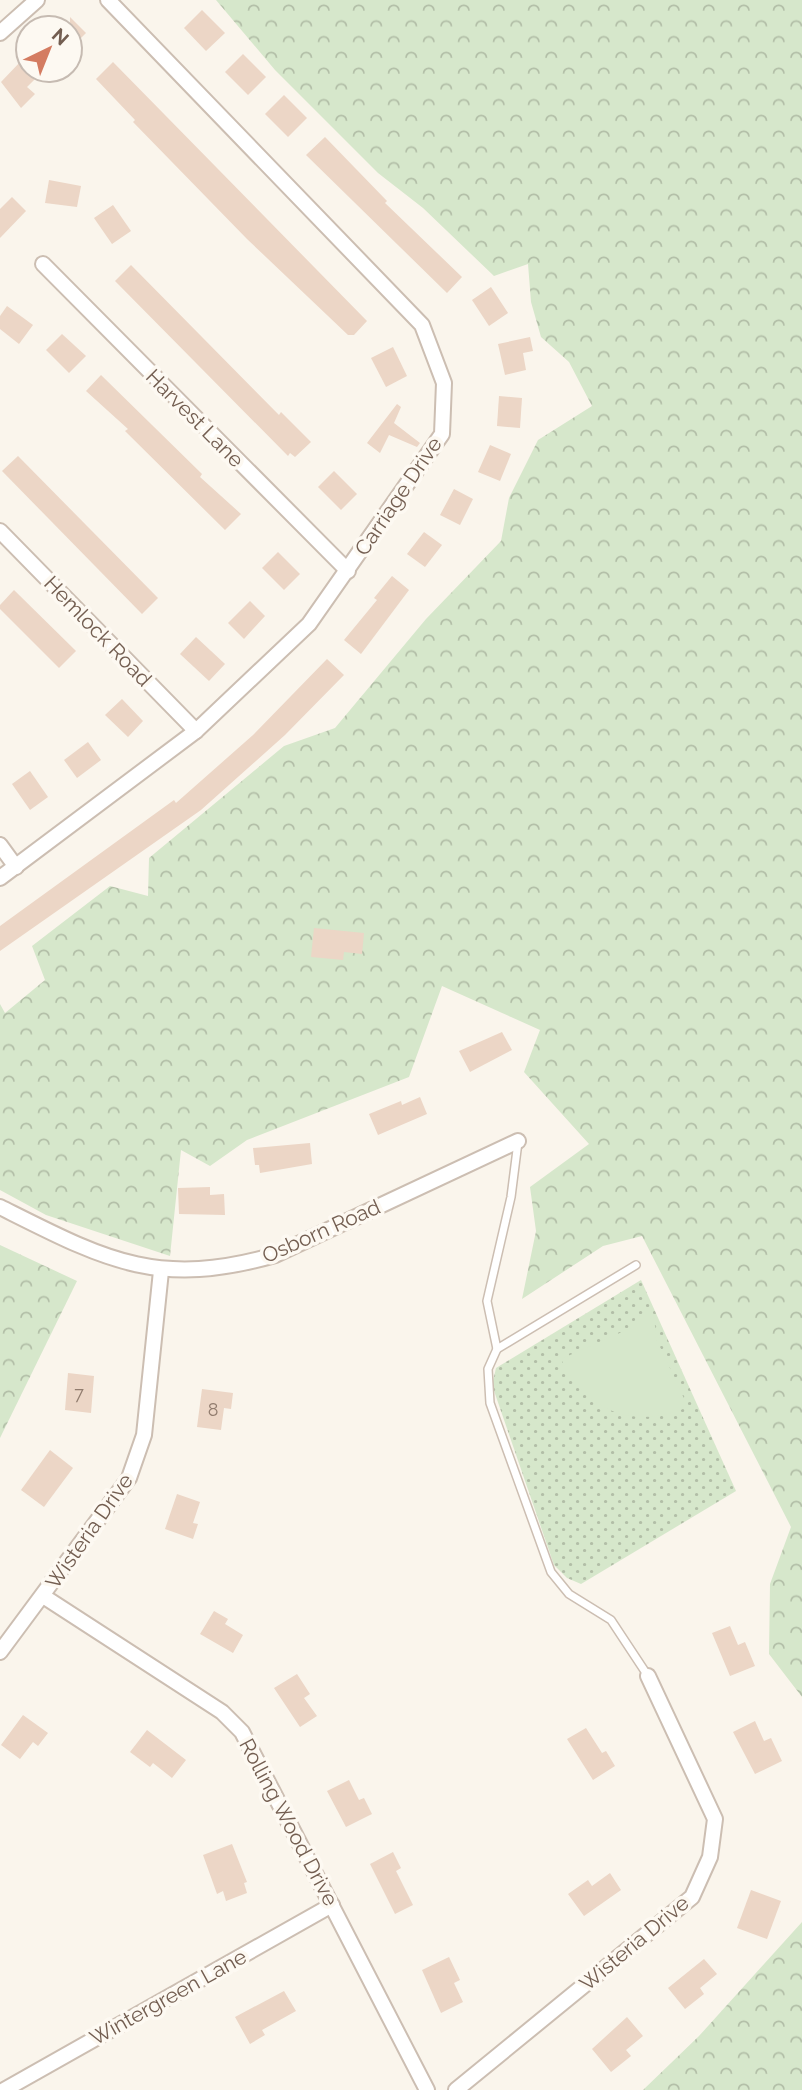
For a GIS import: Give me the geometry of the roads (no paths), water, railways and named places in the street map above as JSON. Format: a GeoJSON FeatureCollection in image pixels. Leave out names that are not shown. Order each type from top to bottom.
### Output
{"type":"FeatureCollection","features":[{"type":"Feature","properties":{"kind":"street"},"geometry":{"type":"LineString","coordinates":[[0,33],[37,0]]}},
{"type":"Feature","properties":{"kind":"street","name":"Carriage Drive"},"geometry":{"type":"LineString","coordinates":[[0,878],[196,732],[309,624],[442,434],[444,383],[422,325],[108,0]]}},
{"type":"Feature","properties":{"kind":"street","name":"Harvest Lane"},"geometry":{"type":"LineString","coordinates":[[43,264],[348,571]]}},
{"type":"Feature","properties":{"kind":"street","name":"Hemlock Road"},"geometry":{"type":"LineString","coordinates":[[0,531],[196,732]]}},
{"type":"Feature","properties":{"kind":"street"},"geometry":{"type":"LineString","coordinates":[[0,845],[16,867]]}},
{"type":"Feature","properties":{"kind":"street","name":"Osborn Road"},"geometry":{"type":"LineString","coordinates":[[0,1207],[110,1260],[161,1270],[236,1266],[275,1255],[518,1141]]}},
{"type":"Feature","properties":{"kind":"street","name":"Wisteria Drive"},"geometry":{"type":"LineString","coordinates":[[0,1653],[130,1478],[144,1434],[161,1270]]}},
{"type":"Feature","properties":{"kind":"street","name":"Rolling Wood Drive"},"geometry":{"type":"LineString","coordinates":[[43,1596],[222,1712],[242,1732],[427,2090]]}},
{"type":"Feature","properties":{"kind":"street","name":"Wisteria Drive"},"geometry":{"type":"LineString","coordinates":[[456,2090],[692,1897],[710,1857],[715,1819],[648,1676]]}},
{"type":"Feature","properties":{"kind":"street","name":"Wintergreen Lane"},"geometry":{"type":"LineString","coordinates":[[4,2090],[331,1905]]}},
{"type":"Feature","properties":{"kind":"lane"},"geometry":{"type":"LineString","coordinates":[[497,1349],[487,1301],[511,1197],[518,1141]]}},
{"type":"Feature","properties":{"kind":"lane"},"geometry":{"type":"LineString","coordinates":[[636,1265],[497,1349],[488,1369],[490,1403],[551,1572],[569,1594],[611,1620],[648,1676]]}}]}
